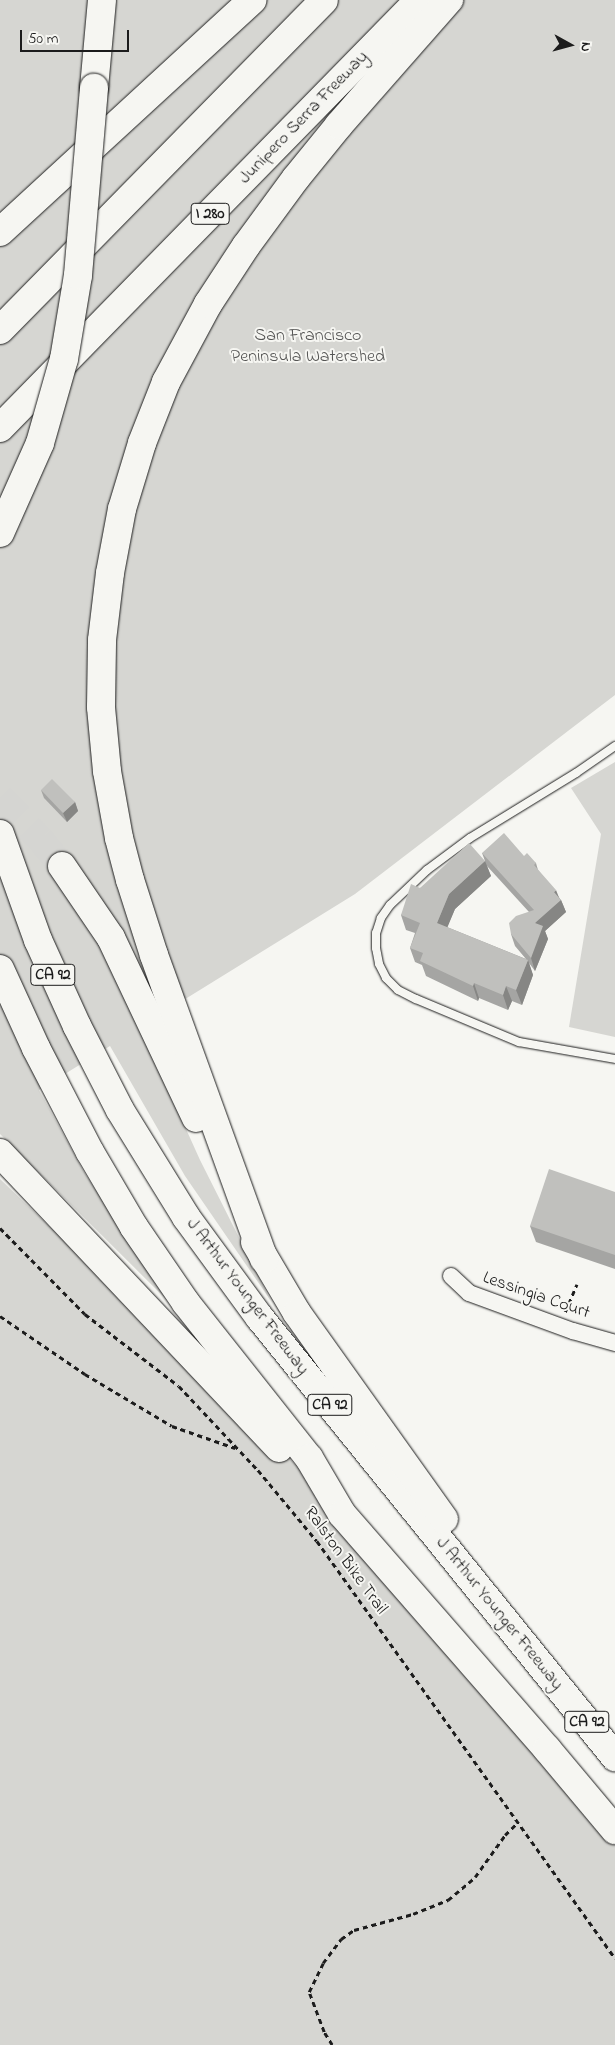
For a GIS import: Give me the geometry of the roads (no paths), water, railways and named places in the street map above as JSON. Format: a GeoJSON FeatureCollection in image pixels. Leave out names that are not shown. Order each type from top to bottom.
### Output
{"type":"FeatureCollection","features":[{"type":"Feature","properties":{"kind":"highway"},"geometry":{"type":"LineString","coordinates":[[0,533],[40,443],[66,352],[78,275],[102,0]]}},
{"type":"Feature","properties":{"kind":"highway"},"geometry":{"type":"LineString","coordinates":[[0,232],[252,0]]}},
{"type":"Feature","properties":{"kind":"highway"},"geometry":{"type":"LineString","coordinates":[[7,322],[324,0]]}},
{"type":"Feature","properties":{"kind":"highway","name":"Junipero Serra Freeway"},"geometry":{"type":"LineString","coordinates":[[0,428],[420,0]]}},
{"type":"Feature","properties":{"kind":"highway"},"geometry":{"type":"LineString","coordinates":[[264,1259],[154,956],[119,838],[107,771],[101,706],[102,640],[110,573],[122,509],[142,443],[166,382],[204,310],[246,246],[307,165],[449,0]]}},
{"type":"Feature","properties":{"kind":"highway","name":"J Arthur Younger Freeway"},"geometry":{"type":"LineString","coordinates":[[0,834],[38,940],[77,1026],[120,1110],[169,1191],[208,1249],[260,1318],[615,1757]]}},
{"type":"Feature","properties":{"kind":"highway"},"geometry":{"type":"LineString","coordinates":[[62,866],[94,911],[125,965],[232,1195],[264,1259],[320,1346],[454,1533],[546,1656],[558,1687]]}},
{"type":"Feature","properties":{"kind":"highway","name":"CA 92"},"geometry":{"type":"LineString","coordinates":[[0,969],[55,1087],[134,1227],[203,1326],[309,1458],[342,1514],[615,1830]]}},
{"type":"Feature","properties":{"kind":"highway"},"geometry":{"type":"LineString","coordinates":[[0,1153],[342,1514]]}},
{"type":"Feature","properties":{"kind":"highway"},"geometry":{"type":"LineString","coordinates":[[0,1179],[182,1347]]}},
{"type":"Feature","properties":{"kind":"street","name":"Lessingia Court"},"geometry":{"type":"LineString","coordinates":[[451,1276],[469,1293],[573,1331],[615,1343]]}},
{"type":"Feature","properties":{"kind":"lane"},"geometry":{"type":"LineString","coordinates":[[615,746],[576,773],[470,838],[427,870],[390,905],[381,918],[376,933],[379,964],[386,978],[398,990],[416,1000],[519,1042],[615,1059]]}},
{"type":"Feature","properties":{"kind":"tunnel"},"geometry":{"type":"LineString","coordinates":[[0,797],[40,839],[62,866]]}},
{"type":"Feature","properties":{"kind":"park label","name":"San Francisco Peninsula Watershed"},"geometry":{"type":"Point","coordinates":[308,347]}}]}
